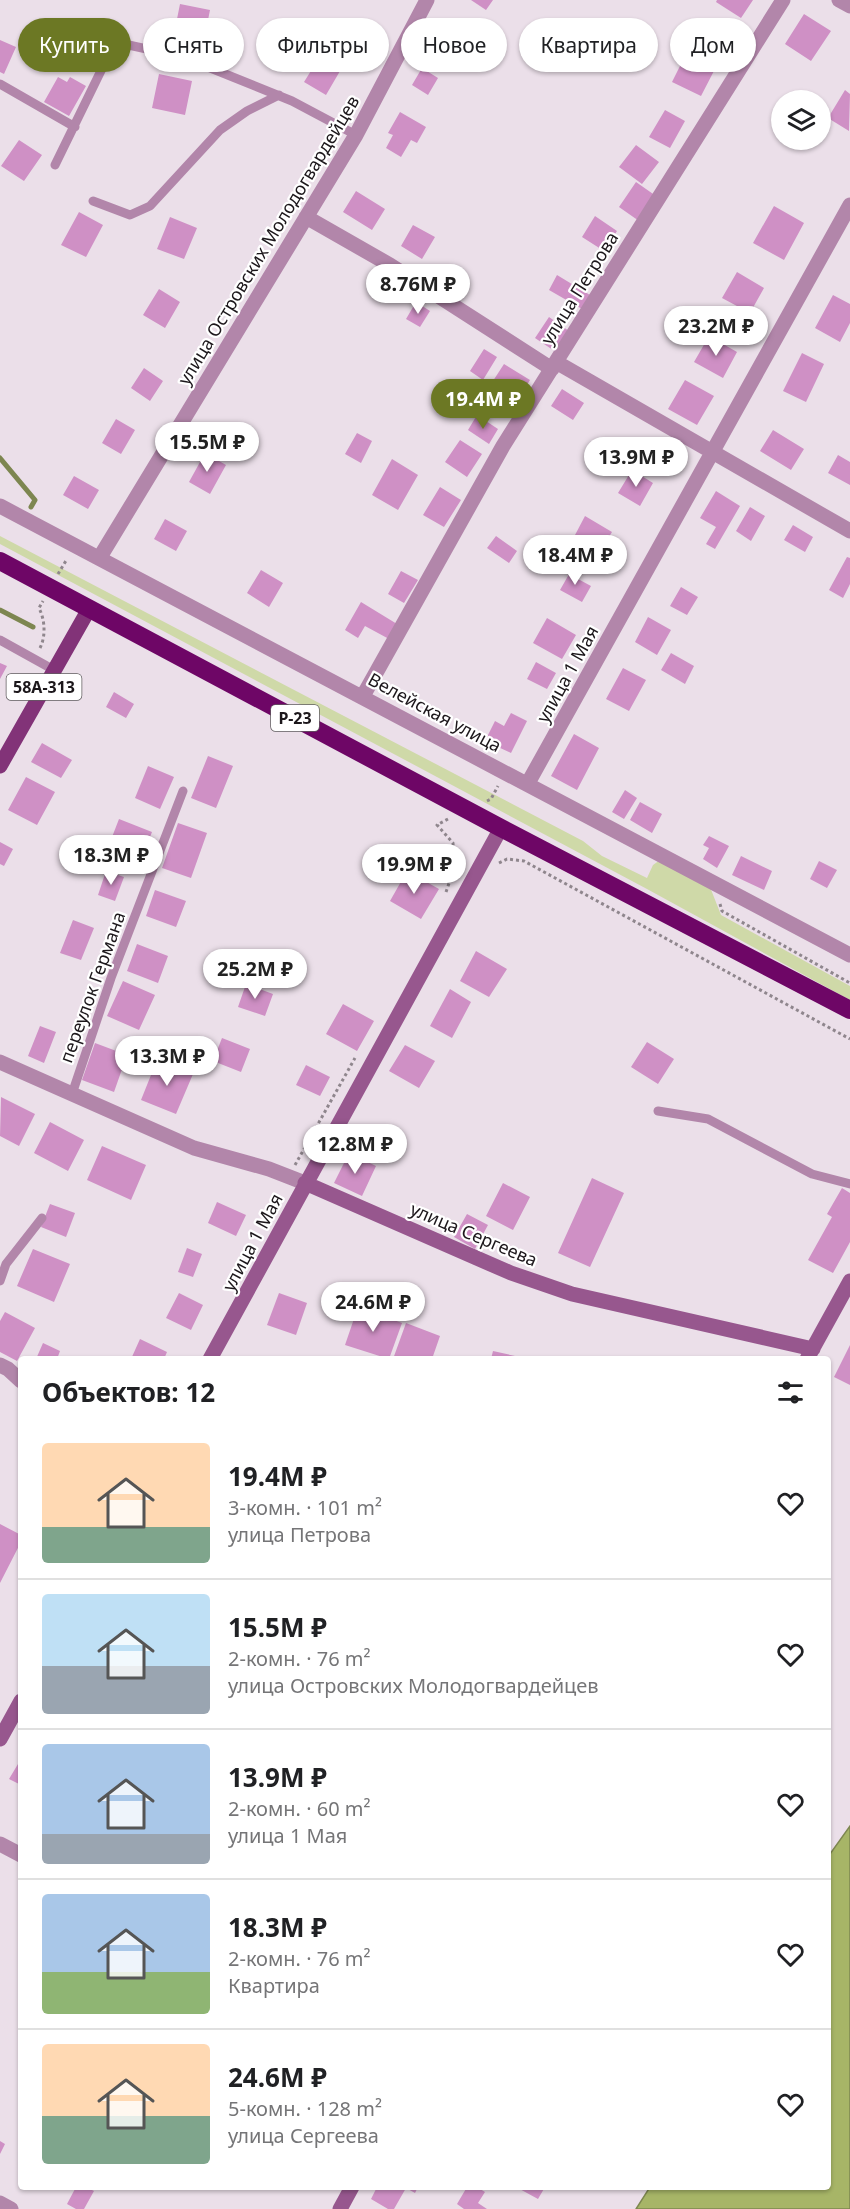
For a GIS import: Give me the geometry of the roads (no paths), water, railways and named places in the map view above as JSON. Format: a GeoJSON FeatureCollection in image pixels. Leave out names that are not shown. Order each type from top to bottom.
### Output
{"type":"FeatureCollection","features":[{"type":"Feature","properties":{"kind":"highway","name":"Р-23"},"geometry":{"type":"LineString","coordinates":[[0,561],[501,828],[850,1010]]}},
{"type":"Feature","properties":{"kind":"main road","name":"58А-313"},"geometry":{"type":"LineString","coordinates":[[0,766],[88,609]]}},
{"type":"Feature","properties":{"kind":"main road","name":"улица 1 Мая"},"geometry":{"type":"LineString","coordinates":[[212,1356],[501,828]]}},
{"type":"Feature","properties":{"kind":"main road","name":"улица Сергеева"},"geometry":{"type":"LineString","coordinates":[[305,1183],[511,1273],[572,1294],[810,1354]]}},
{"type":"Feature","properties":{"kind":"main road"},"geometry":{"type":"LineString","coordinates":[[810,1354],[850,1281]]}},
{"type":"Feature","properties":{"kind":"main road"},"geometry":{"type":"LineString","coordinates":[[0,1738],[18,1706]]}},
{"type":"Feature","properties":{"kind":"main road"},"geometry":{"type":"LineString","coordinates":[[340,2209],[350,2190]]}},
{"type":"Feature","properties":{"kind":"street","name":"улица Островских Молодогвардейцев"},"geometry":{"type":"LineString","coordinates":[[100,557],[356,135],[427,0]]}},
{"type":"Feature","properties":{"kind":"street","name":"улица Петрова"},"geometry":{"type":"LineString","coordinates":[[363,696],[503,446],[783,0]]}},
{"type":"Feature","properties":{"kind":"street"},"geometry":{"type":"LineString","coordinates":[[839,0],[850,6]]}},
{"type":"Feature","properties":{"kind":"street","name":"улица 1 Мая"},"geometry":{"type":"LineString","coordinates":[[528,783],[850,205]]}},
{"type":"Feature","properties":{"kind":"street"},"geometry":{"type":"LineString","coordinates":[[306,217],[390,265],[554,366],[850,531]]}},
{"type":"Feature","properties":{"kind":"street","name":"Велейская улица"},"geometry":{"type":"LineString","coordinates":[[0,506],[850,955]]}},
{"type":"Feature","properties":{"kind":"street","name":"улица Сергеева"},"geometry":{"type":"LineString","coordinates":[[0,1062],[194,1148],[269,1169],[305,1183]]}},
{"type":"Feature","properties":{"kind":"street"},"geometry":{"type":"LineString","coordinates":[[0,1365],[18,1378]]}},
{"type":"Feature","properties":{"kind":"street"},"geometry":{"type":"LineString","coordinates":[[0,1844],[18,1854]]}},
{"type":"Feature","properties":{"kind":"street"},"geometry":{"type":"LineString","coordinates":[[0,2203],[11,2209]]}},
{"type":"Feature","properties":{"kind":"lane"},"geometry":{"type":"LineString","coordinates":[[55,165],[115,42],[183,57],[279,95],[356,135]]}},
{"type":"Feature","properties":{"kind":"lane"},"geometry":{"type":"LineString","coordinates":[[0,84],[75,127]]}},
{"type":"Feature","properties":{"kind":"lane"},"geometry":{"type":"LineString","coordinates":[[93,201],[130,214],[150,206],[220,130],[247,111],[279,95]]}},
{"type":"Feature","properties":{"kind":"lane"},"geometry":{"type":"LineString","coordinates":[[0,640],[54,670]]}},
{"type":"Feature","properties":{"kind":"lane","name":"переулок Германа"},"geometry":{"type":"LineString","coordinates":[[72,1094],[111,978],[183,791]]}},
{"type":"Feature","properties":{"kind":"lane"},"geometry":{"type":"LineString","coordinates":[[658,1111],[708,1119],[812,1174],[850,1184]]}},
{"type":"Feature","properties":{"kind":"lane"},"geometry":{"type":"LineString","coordinates":[[0,1281],[3,1262],[42,1218]]}},
{"type":"Feature","properties":{"kind":"waterway"},"geometry":{"type":"LineString","coordinates":[[0,458],[35,500],[31,507]]}},
{"type":"Feature","properties":{"kind":"waterway"},"geometry":{"type":"LineString","coordinates":[[0,610],[33,627]]}}]}
